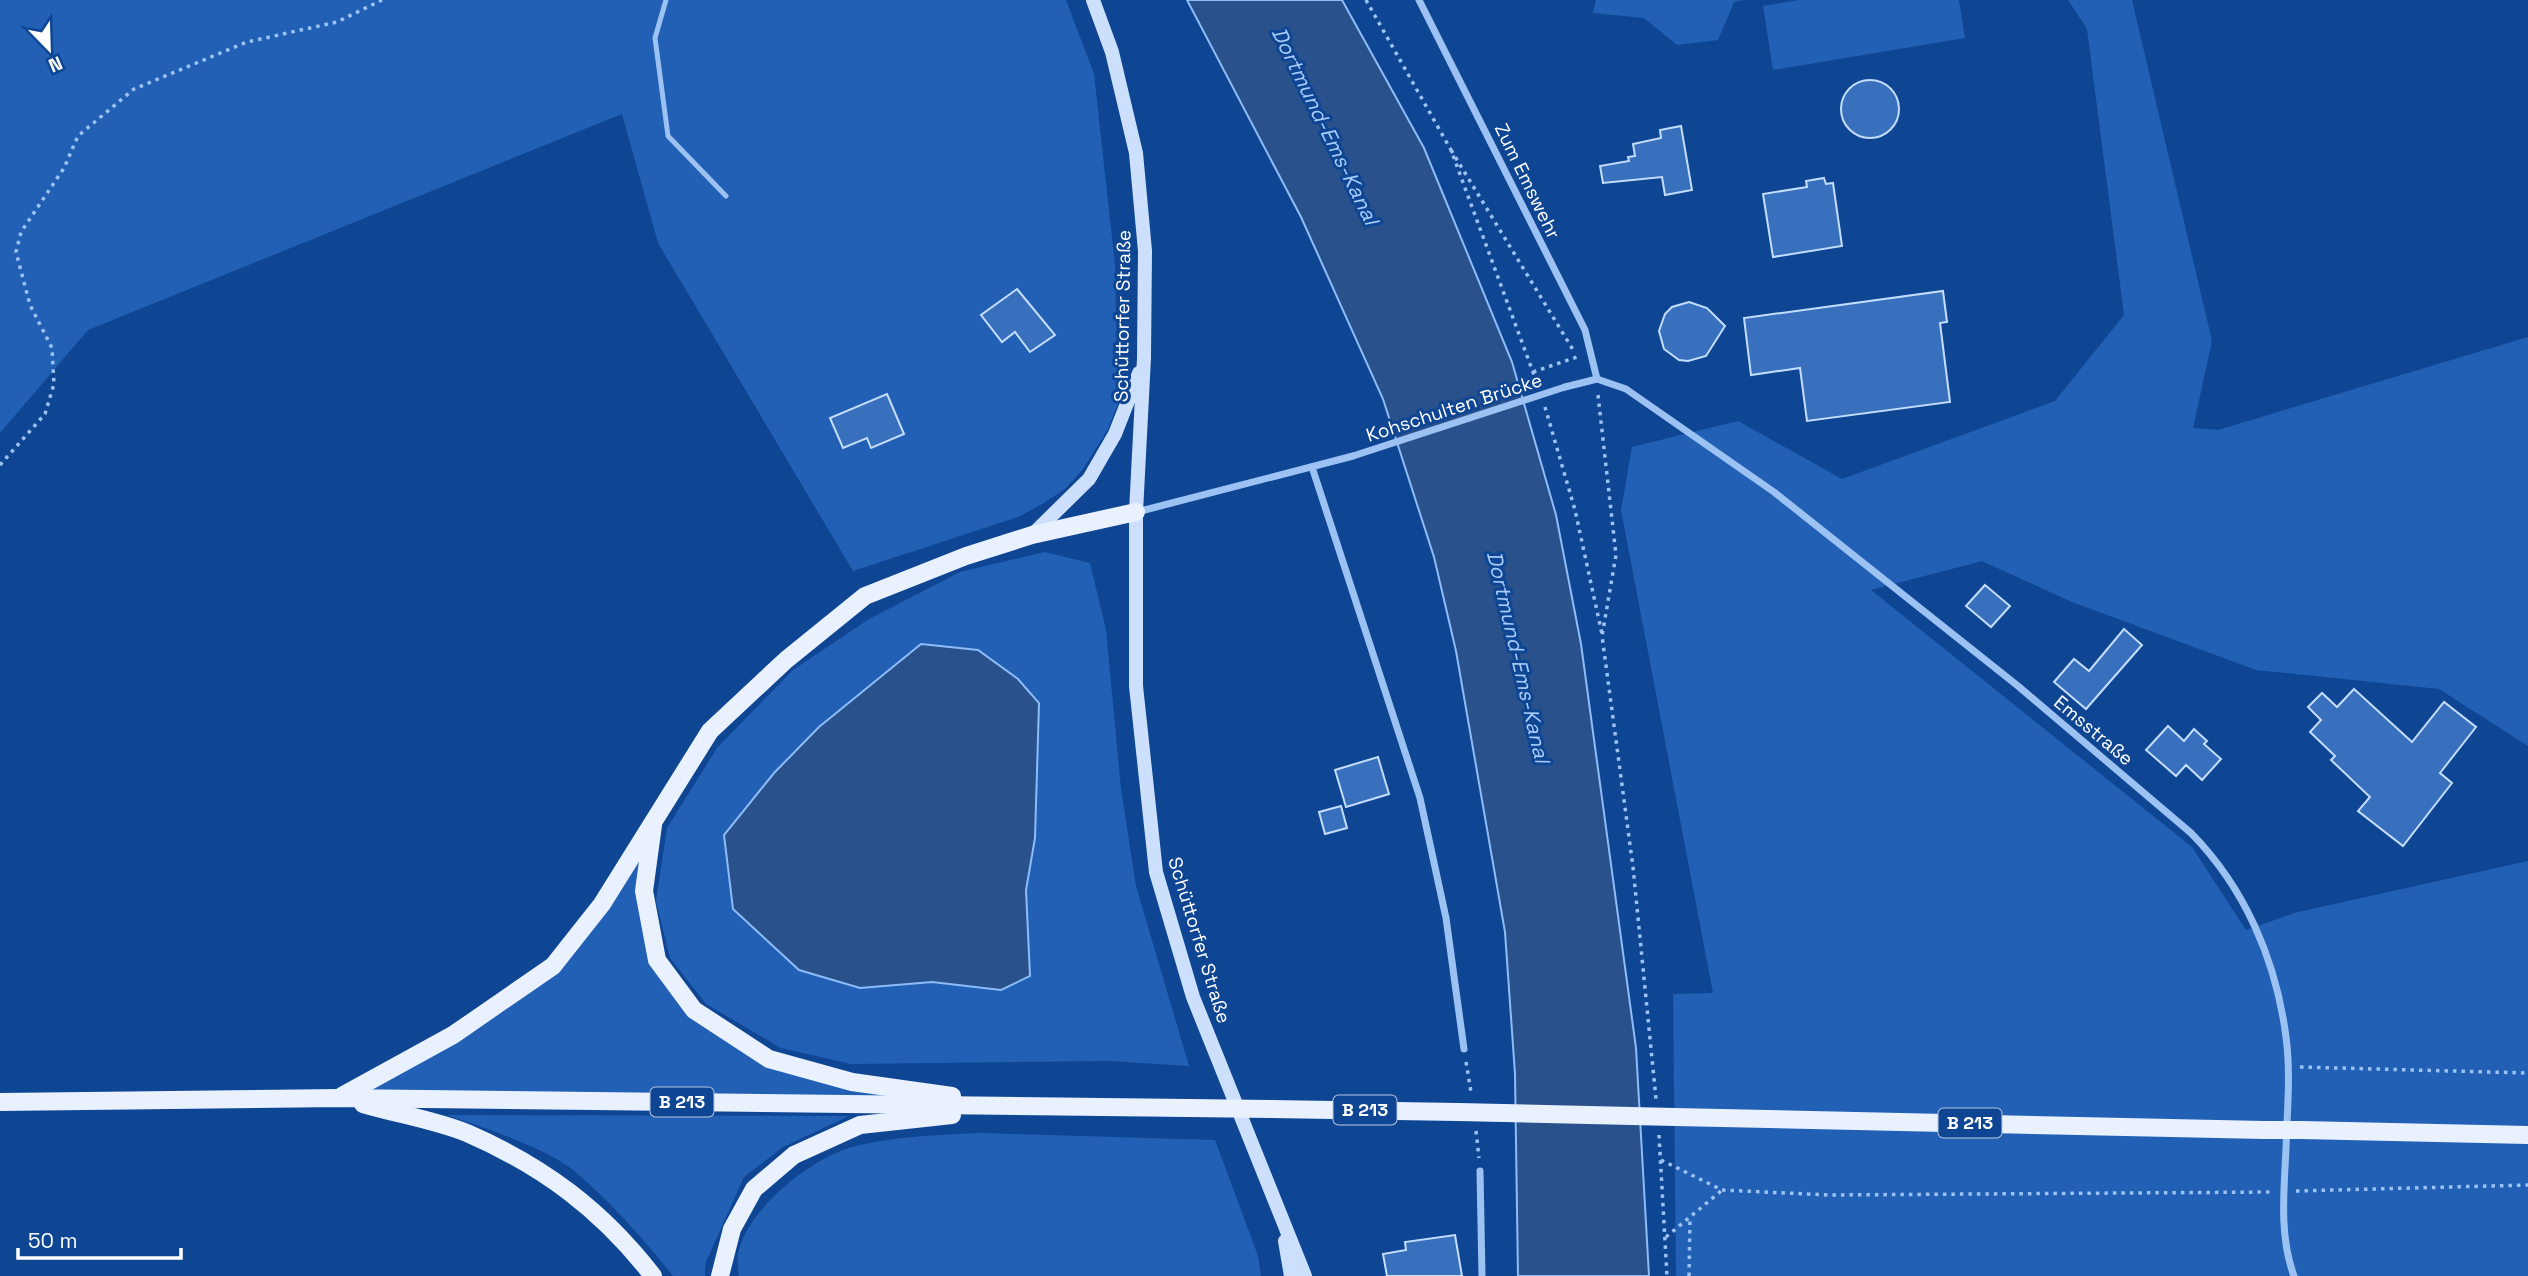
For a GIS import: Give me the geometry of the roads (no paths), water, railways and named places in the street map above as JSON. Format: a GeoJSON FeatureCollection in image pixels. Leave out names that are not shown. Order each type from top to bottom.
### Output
{"type":"FeatureCollection","features":[{"type":"Feature","properties":{"kind":"main road","name":"Schüttorfer Straße"},"geometry":{"type":"LineString","coordinates":[[1093,0],[1112,52],[1136,153],[1145,251],[1144,358],[1136,512],[1136,686],[1156,872],[1193,997],[1305,1276]]}},
{"type":"Feature","properties":{"kind":"main road"},"geometry":{"type":"LineString","coordinates":[[1032,535],[1078,493],[1100,463],[1115,434],[1144,358]]}},
{"type":"Feature","properties":{"kind":"main road"},"geometry":{"type":"LineString","coordinates":[[339,1098],[453,1035],[553,966],[602,904],[654,816],[710,731],[786,660],[865,596],[966,556],[1032,535],[1136,512]]}},
{"type":"Feature","properties":{"kind":"main road"},"geometry":{"type":"LineString","coordinates":[[654,816],[644,891],[657,960],[694,1010],[769,1059],[852,1082],[1025,1106]]}},
{"type":"Feature","properties":{"kind":"main road"},"geometry":{"type":"LineString","coordinates":[[339,1098],[465,1133],[556,1179],[627,1242],[653,1276]]}},
{"type":"Feature","properties":{"kind":"main road","name":"B 213"},"geometry":{"type":"LineString","coordinates":[[0,1102],[339,1098],[1271,1109],[2528,1135]]}},
{"type":"Feature","properties":{"kind":"main road"},"geometry":{"type":"LineString","coordinates":[[720,1276],[732,1229],[754,1189],[794,1155],[860,1125],[1025,1106]]}},
{"type":"Feature","properties":{"kind":"main road"},"geometry":{"type":"LineString","coordinates":[[1279,1209],[1291,1276]]}},
{"type":"Feature","properties":{"kind":"street","name":"Zum Emswehr"},"geometry":{"type":"LineString","coordinates":[[1419,0],[1585,330],[1597,379]]}},
{"type":"Feature","properties":{"kind":"street","name":"Kohschulten Brücke"},"geometry":{"type":"LineString","coordinates":[[1312,467],[1597,379]]}},
{"type":"Feature","properties":{"kind":"street","name":"Emsstraße"},"geometry":{"type":"LineString","coordinates":[[1597,379],[1612,382],[1639,396],[1774,492],[2018,686],[2191,833],[2225,871],[2253,921],[2279,998],[2288,1067],[2284,1192],[2286,1244],[2294,1276]]}},
{"type":"Feature","properties":{"kind":"street"},"geometry":{"type":"LineString","coordinates":[[1136,512],[1312,467],[1420,798],[1446,919],[1464,1049]]}},
{"type":"Feature","properties":{"kind":"street"},"geometry":{"type":"LineString","coordinates":[[1480,1171],[1482,1276]]}},
{"type":"Feature","properties":{"kind":"lane"},"geometry":{"type":"LineString","coordinates":[[666,0],[654,37],[668,136],[726,196]]}},
{"type":"Feature","properties":{"kind":"water","name":"Dortmund-Ems-Kanal"},"geometry":{"type":"Polygon","coordinates":[[[1187,0],[1342,0],[1424,148],[1512,362],[1556,515],[1581,644],[1636,1048],[1649,1276],[1518,1276],[1515,1074],[1505,932],[1456,651],[1434,557],[1383,399],[1301,217],[1187,0]]]}},
{"type":"Feature","properties":{"kind":"water"},"geometry":{"type":"Polygon","coordinates":[[[921,644],[978,650],[1018,679],[1039,703],[1035,838],[1026,890],[1030,976],[1001,990],[932,982],[860,988],[799,970],[733,909],[724,835],[774,773],[819,727],[921,644]]]}}]}
